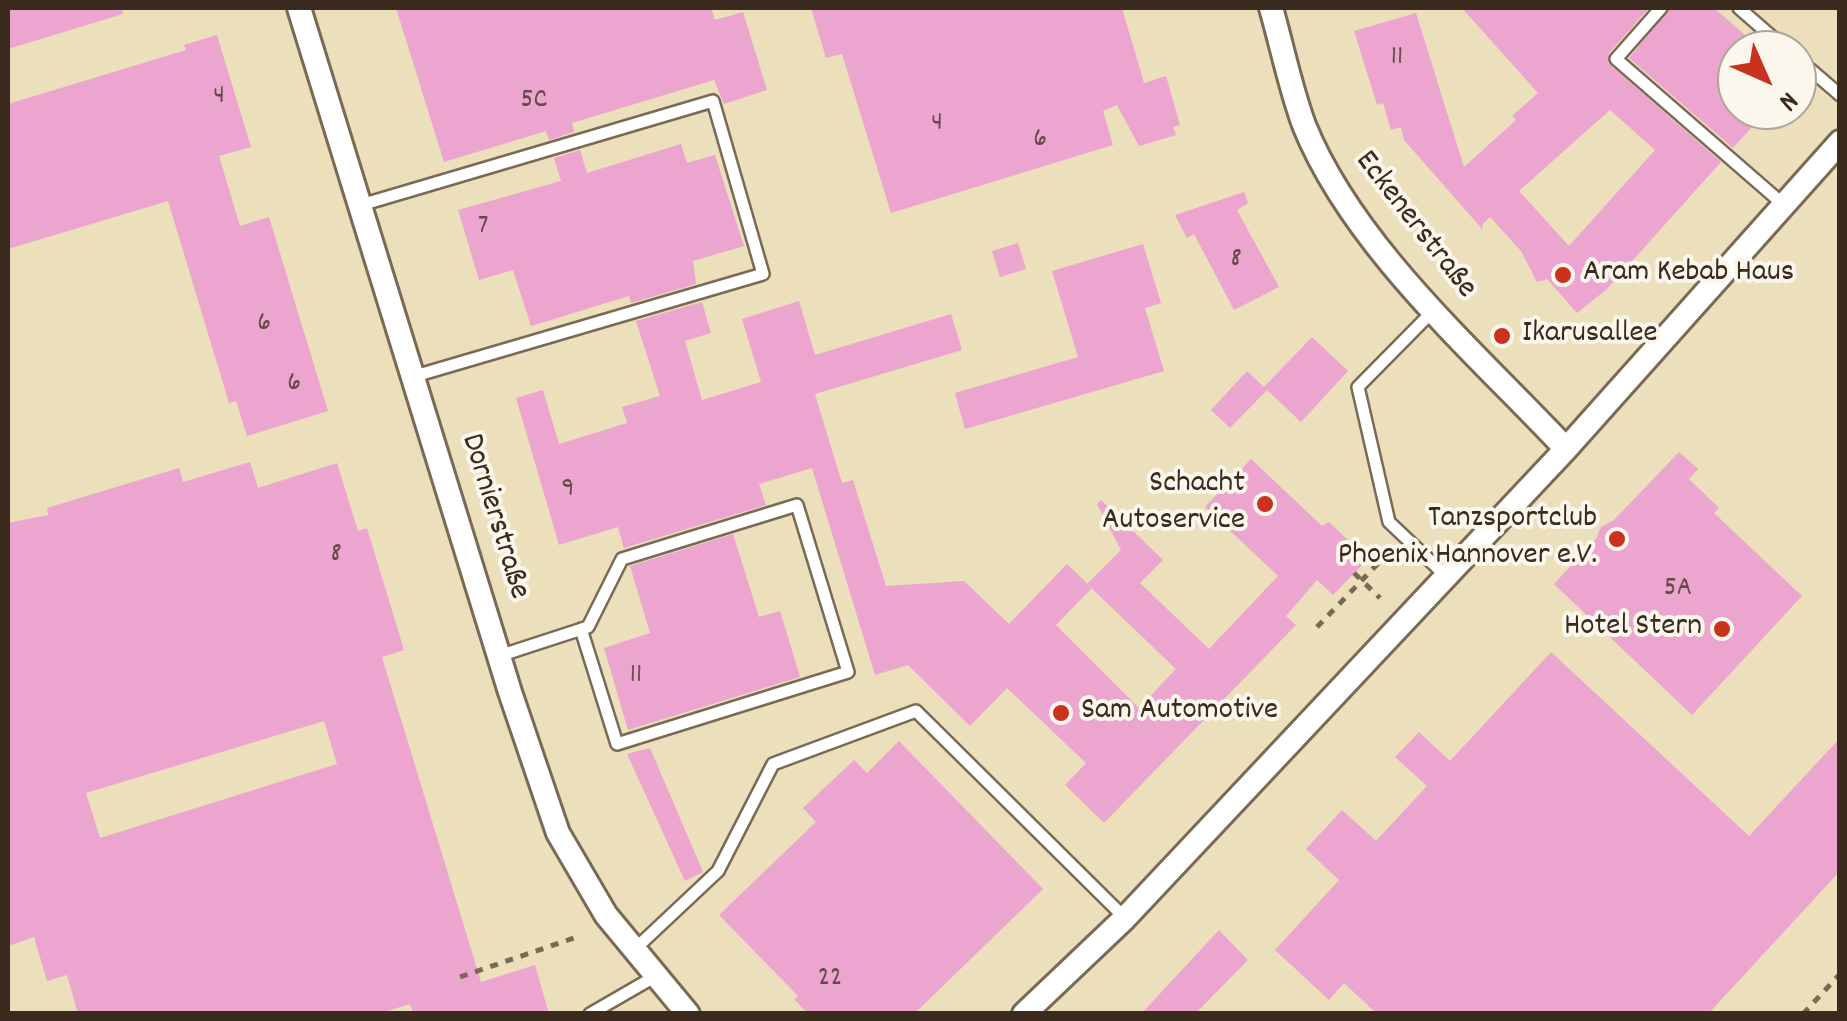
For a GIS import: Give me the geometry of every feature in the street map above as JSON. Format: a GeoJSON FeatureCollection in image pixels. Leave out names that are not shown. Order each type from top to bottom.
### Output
{"type":"FeatureCollection","features":[{"type":"Feature","properties":{"kind":"street","name":"Dornierstraße"},"geometry":{"type":"LineString","coordinates":[[300,8],[502,655],[510,692],[558,832],[606,915],[688,1014]]}},
{"type":"Feature","properties":{"kind":"street","name":"Eckenerstraße"},"geometry":{"type":"LineString","coordinates":[[1271,8],[1304,124],[1336,188],[1434,309],[1566,449]]}},
{"type":"Feature","properties":{"kind":"street"},"geometry":{"type":"LineString","coordinates":[[1024,1014],[1125,918],[1566,449],[1840,142]]}},
{"type":"Feature","properties":{"kind":"lane"},"geometry":{"type":"LineString","coordinates":[[1661,8],[1616,59],[1784,205]]}},
{"type":"Feature","properties":{"kind":"lane"},"geometry":{"type":"LineString","coordinates":[[1738,8],[1764,30]]}},
{"type":"Feature","properties":{"kind":"lane"},"geometry":{"type":"LineString","coordinates":[[1817,75],[1840,95]]}},
{"type":"Feature","properties":{"kind":"lane"},"geometry":{"type":"LineString","coordinates":[[361,205],[713,101],[762,274],[415,376]]}},
{"type":"Feature","properties":{"kind":"lane"},"geometry":{"type":"LineString","coordinates":[[1434,309],[1358,387],[1389,522],[1446,576]]}},
{"type":"Feature","properties":{"kind":"lane"},"geometry":{"type":"LineString","coordinates":[[502,655],[581,629],[588,627],[622,559],[796,505],[848,672],[617,744],[581,629]]}},
{"type":"Feature","properties":{"kind":"lane"},"geometry":{"type":"LineString","coordinates":[[634,950],[718,871],[773,764],[916,711],[1125,918]]}},
{"type":"Feature","properties":{"kind":"lane"},"geometry":{"type":"LineString","coordinates":[[590,1014],[654,977]]}},
{"type":"Feature","properties":{"kind":"path"},"geometry":{"type":"LineString","coordinates":[[1317,628],[1404,536]]}},
{"type":"Feature","properties":{"kind":"path"},"geometry":{"type":"LineString","coordinates":[[1354,573],[1380,598]]}},
{"type":"Feature","properties":{"kind":"path"},"geometry":{"type":"LineString","coordinates":[[460,977],[574,938]]}},
{"type":"Feature","properties":{"kind":"path"},"geometry":{"type":"LineString","coordinates":[[1802,1014],[1840,974]]}},
{"type":"Feature","properties":{"kind":"building"},"geometry":{"type":"Polygon","coordinates":[[[8,8],[122,8],[123,14],[8,49],[8,8]]]}},
{"type":"Feature","properties":{"kind":"building"},"geometry":{"type":"Polygon","coordinates":[[[396,8],[711,8],[715,20],[743,12],[767,90],[724,104],[714,80],[572,123],[574,132],[549,140],[546,131],[444,162],[396,8]]]}},
{"type":"Feature","properties":{"kind":"building"},"geometry":{"type":"Polygon","coordinates":[[[811,8],[1122,8],[1144,83],[1166,76],[1180,125],[1173,127],[1176,135],[1139,146],[1117,105],[1103,111],[1113,145],[891,213],[842,54],[826,58],[811,8]]]}},
{"type":"Feature","properties":{"kind":"building"},"geometry":{"type":"Polygon","coordinates":[[[1462,8],[1649,8],[1609,53],[1608,63],[1721,162],[1607,289],[1577,313],[1547,279],[1537,282],[1521,251],[1490,217],[1482,225],[1483,230],[1404,140],[1401,127],[1391,130],[1383,103],[1377,105],[1354,31],[1416,13],[1464,167],[1516,120],[1512,116],[1538,93],[1462,8]],[[1610,110],[1519,191],[1569,246],[1655,150],[1610,110]]]}},
{"type":"Feature","properties":{"kind":"building"},"geometry":{"type":"Polygon","coordinates":[[[1670,8],[1714,8],[1739,30],[1717,30],[1717,130],[1749,130],[1733,148],[1629,58],[1670,8]]]}},
{"type":"Feature","properties":{"kind":"building"},"geometry":{"type":"Polygon","coordinates":[[[217,35],[251,147],[219,156],[240,226],[269,217],[328,411],[247,436],[236,401],[229,403],[168,201],[8,249],[8,104],[186,50],[184,45],[217,35]]]}},
{"type":"Feature","properties":{"kind":"building"},"geometry":{"type":"Polygon","coordinates":[[[681,144],[687,163],[715,155],[744,246],[693,261],[696,284],[631,303],[629,296],[531,326],[513,270],[479,280],[458,210],[561,181],[554,158],[580,150],[587,173],[681,144]]]}},
{"type":"Feature","properties":{"kind":"building"},"geometry":{"type":"Polygon","coordinates":[[[1244,192],[1248,203],[1237,210],[1279,287],[1234,310],[1194,234],[1187,238],[1175,215],[1244,192]]]}},
{"type":"Feature","properties":{"kind":"building"},"geometry":{"type":"Polygon","coordinates":[[[1018,243],[1026,269],[1000,277],[992,251],[1018,243]]]}},
{"type":"Feature","properties":{"kind":"building"},"geometry":{"type":"Polygon","coordinates":[[[1143,244],[1161,303],[1145,308],[1164,371],[965,429],[955,393],[1078,357],[1052,271],[1143,244]]]}},
{"type":"Feature","properties":{"kind":"building"},"geometry":{"type":"Polygon","coordinates":[[[799,301],[815,355],[951,314],[962,350],[815,394],[842,483],[853,480],[886,586],[964,581],[1009,624],[1067,564],[1087,584],[1121,550],[1097,504],[1101,500],[1163,560],[1140,583],[1209,649],[1278,576],[1205,507],[1251,459],[1322,526],[1329,522],[1368,559],[1333,595],[1317,580],[1286,616],[1296,625],[1104,823],[1065,785],[1086,763],[1007,688],[970,726],[908,665],[875,675],[812,468],[759,484],[766,505],[624,548],[618,527],[559,545],[516,398],[543,390],[559,444],[627,423],[622,407],[660,396],[636,321],[702,302],[711,333],[685,341],[702,400],[761,382],[742,319],[799,301]],[[1092,588],[1056,625],[1139,708],[1176,669],[1092,588]]]}},
{"type":"Feature","properties":{"kind":"building"},"geometry":{"type":"Polygon","coordinates":[[[1312,337],[1348,371],[1301,422],[1267,390],[1230,428],[1211,410],[1247,371],[1264,387],[1312,337]]]}},
{"type":"Feature","properties":{"kind":"building"},"geometry":{"type":"Polygon","coordinates":[[[1679,452],[1698,469],[1689,479],[1719,508],[1714,513],[1802,596],[1692,715],[1554,584],[1596,539],[1601,527],[1614,520],[1679,452]]]}},
{"type":"Feature","properties":{"kind":"building"},"geometry":{"type":"Polygon","coordinates":[[[250,462],[258,488],[337,463],[358,531],[367,528],[404,650],[382,657],[481,982],[535,965],[549,1014],[413,1014],[410,1004],[378,1014],[78,1014],[67,975],[47,981],[34,937],[8,946],[8,523],[48,515],[47,508],[179,468],[183,482],[250,462]],[[324,721],[86,793],[100,838],[337,764],[324,721]]]}},
{"type":"Feature","properties":{"kind":"building"},"geometry":{"type":"Polygon","coordinates":[[[733,534],[759,617],[780,611],[800,677],[628,730],[604,648],[650,633],[630,566],[733,534]]]}},
{"type":"Feature","properties":{"kind":"building"},"geometry":{"type":"Polygon","coordinates":[[[1551,652],[1749,836],[1840,738],[1840,871],[1708,1014],[1377,1014],[1344,983],[1329,1000],[1275,950],[1339,880],[1306,849],[1342,810],[1376,841],[1427,786],[1395,757],[1419,732],[1450,761],[1551,652]]]}},
{"type":"Feature","properties":{"kind":"building"},"geometry":{"type":"Polygon","coordinates":[[[899,741],[1043,889],[914,1014],[808,1014],[794,999],[798,996],[719,915],[816,822],[803,808],[854,760],[867,773],[899,741]]]}},
{"type":"Feature","properties":{"kind":"building"},"geometry":{"type":"Polygon","coordinates":[[[650,748],[703,872],[685,881],[627,754],[650,748]]]}},
{"type":"Feature","properties":{"kind":"building"},"geometry":{"type":"Polygon","coordinates":[[[1219,930],[1248,960],[1195,1014],[1141,1014],[1219,930]]]}},
{"type":"Feature","properties":{"kind":"place","name":"Aram Kebab Haus"},"geometry":{"type":"Point","coordinates":[1563,275]}},
{"type":"Feature","properties":{"kind":"place","name":"Ikarusallee"},"geometry":{"type":"Point","coordinates":[1502,336]}},
{"type":"Feature","properties":{"kind":"place","name":"Schacht Autoservice"},"geometry":{"type":"Point","coordinates":[1265,504]}},
{"type":"Feature","properties":{"kind":"place","name":"Tanzsportclub Phoenix Hannover e.V."},"geometry":{"type":"Point","coordinates":[1617,539]}},
{"type":"Feature","properties":{"kind":"place","name":"Hotel Stern"},"geometry":{"type":"Point","coordinates":[1722,629]}},
{"type":"Feature","properties":{"kind":"place","name":"Sam Automotive"},"geometry":{"type":"Point","coordinates":[1061,713]}}]}
